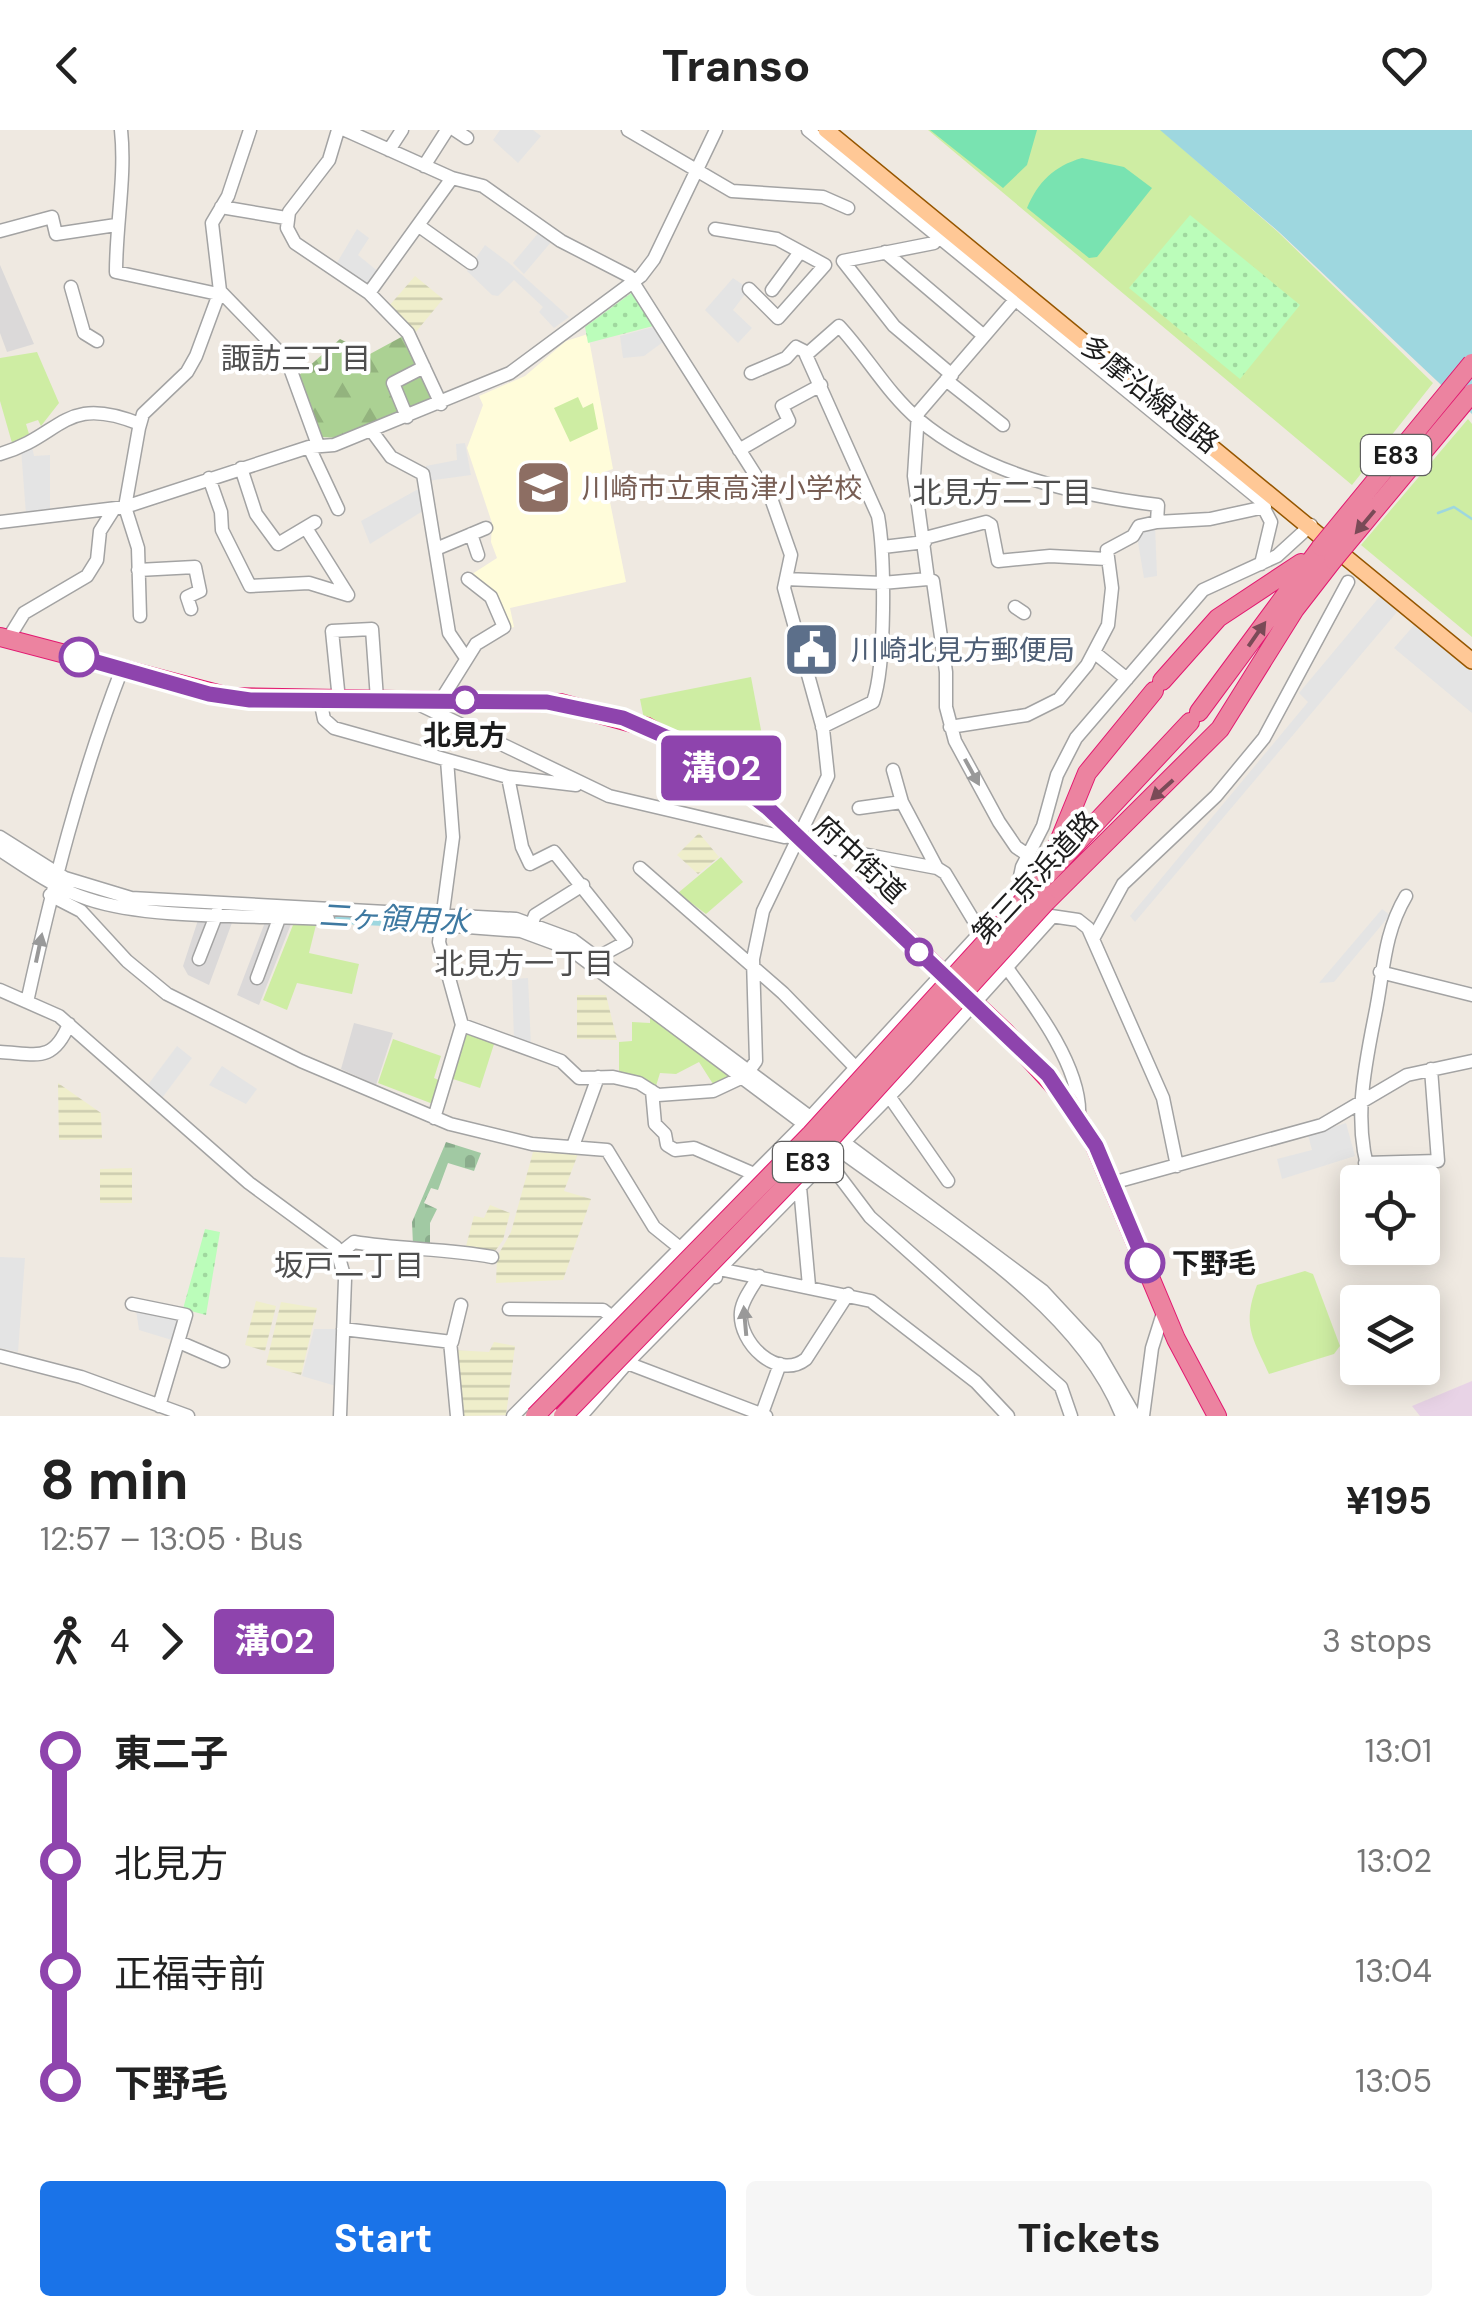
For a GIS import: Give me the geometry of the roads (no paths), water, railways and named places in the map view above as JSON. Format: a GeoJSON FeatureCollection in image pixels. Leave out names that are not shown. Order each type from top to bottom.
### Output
{"type":"FeatureCollection","features":[{"type":"Feature","properties":{"kind":"highway","name":"第三京浜道路"},"geometry":{"type":"LineString","coordinates":[[543,1414],[826,1145],[1033,898],[1045,875],[1195,717],[1472,363]]}},
{"type":"Feature","properties":{"kind":"highway","name":"第三京浜道路"},"geometry":{"type":"LineString","coordinates":[[543,1414],[585,1362],[811,1134],[1033,898],[1220,729],[1295,609],[1323,554],[1472,393]]}},
{"type":"Feature","properties":{"kind":"highway"},"geometry":{"type":"LineString","coordinates":[[1045,875],[1087,774],[1158,686],[1218,618],[1323,554]]}},
{"type":"Feature","properties":{"kind":"highway","name":"府中街道"},"geometry":{"type":"LineString","coordinates":[[4,638],[230,698],[560,703],[646,726],[726,771],[1048,1075],[1078,1116],[1112,1182],[1164,1310],[1217,1416]]}},
{"type":"Feature","properties":{"kind":"main road","name":"多摩沿線道路"},"geometry":{"type":"LineString","coordinates":[[826,130],[1472,660]]}},
{"type":"Feature","properties":{"kind":"street"},"geometry":{"type":"LineString","coordinates":[[122,130],[126,149],[116,225],[116,272],[218,292],[288,360],[338,509]]}},
{"type":"Feature","properties":{"kind":"street"},"geometry":{"type":"LineString","coordinates":[[4,638],[24,613],[78,584],[93,569],[100,531],[119,508],[143,414],[192,366],[218,292],[212,228],[250,130]]}},
{"type":"Feature","properties":{"kind":"street"},"geometry":{"type":"LineString","coordinates":[[441,404],[408,333],[368,294],[300,248],[290,235],[286,218],[328,160],[341,130],[362,134],[452,178],[484,186],[561,241],[635,284],[772,501],[792,555],[784,588],[822,726],[828,776],[802,842],[763,911],[753,968],[756,1060],[747,1074],[712,1090],[658,1095],[639,1083],[579,1078],[561,1061],[462,1025]]}},
{"type":"Feature","properties":{"kind":"street"},"geometry":{"type":"LineString","coordinates":[[389,150],[402,130]]}},
{"type":"Feature","properties":{"kind":"street"},"geometry":{"type":"LineString","coordinates":[[424,166],[447,130]]}},
{"type":"Feature","properties":{"kind":"street"},"geometry":{"type":"LineString","coordinates":[[628,130],[744,194],[822,197],[848,208]]}},
{"type":"Feature","properties":{"kind":"street"},"geometry":{"type":"LineString","coordinates":[[0,522],[119,508],[314,446],[334,446],[441,404],[518,368],[635,284],[654,259],[716,130]]}},
{"type":"Feature","properties":{"kind":"street"},"geometry":{"type":"LineString","coordinates":[[808,130],[1265,507],[1271,522],[1261,564]]}},
{"type":"Feature","properties":{"kind":"street"},"geometry":{"type":"LineString","coordinates":[[368,294],[452,178]]}},
{"type":"Feature","properties":{"kind":"street"},"geometry":{"type":"LineString","coordinates":[[221,207],[286,218]]}},
{"type":"Feature","properties":{"kind":"street"},"geometry":{"type":"LineString","coordinates":[[0,231],[52,216],[56,234],[116,225]]}},
{"type":"Feature","properties":{"kind":"street"},"geometry":{"type":"LineString","coordinates":[[418,226],[471,262]]}},
{"type":"Feature","properties":{"kind":"street"},"geometry":{"type":"LineString","coordinates":[[714,230],[777,239],[826,265],[778,318],[749,289]]}},
{"type":"Feature","properties":{"kind":"street"},"geometry":{"type":"LineString","coordinates":[[934,243],[843,260],[894,326],[1002,425]]}},
{"type":"Feature","properties":{"kind":"street"},"geometry":{"type":"LineString","coordinates":[[772,290],[800,252]]}},
{"type":"Feature","properties":{"kind":"street"},"geometry":{"type":"LineString","coordinates":[[884,252],[984,336]]}},
{"type":"Feature","properties":{"kind":"street"},"geometry":{"type":"LineString","coordinates":[[71,287],[84,333],[97,341]]}},
{"type":"Feature","properties":{"kind":"street"},"geometry":{"type":"LineString","coordinates":[[928,579],[914,476],[917,418],[1015,300]]}},
{"type":"Feature","properties":{"kind":"street"},"geometry":{"type":"LineString","coordinates":[[808,353],[840,326],[882,384],[917,418],[954,445],[1060,489],[1158,505],[1157,522]]}},
{"type":"Feature","properties":{"kind":"street"},"geometry":{"type":"LineString","coordinates":[[751,373],[786,358],[796,347],[808,353],[878,516],[882,547],[881,675],[873,702],[822,726]]}},
{"type":"Feature","properties":{"kind":"street"},"geometry":{"type":"LineString","coordinates":[[407,417],[393,382],[424,367]]}},
{"type":"Feature","properties":{"kind":"street"},"geometry":{"type":"LineString","coordinates":[[739,450],[789,421],[782,406],[820,385]]}},
{"type":"Feature","properties":{"kind":"street"},"geometry":{"type":"LineString","coordinates":[[0,454],[75,415],[112,412],[140,424]]}},
{"type":"Feature","properties":{"kind":"street"},"geometry":{"type":"LineString","coordinates":[[371,430],[390,457],[423,474],[449,633],[466,658]]}},
{"type":"Feature","properties":{"kind":"street"},"geometry":{"type":"LineString","coordinates":[[209,478],[222,512],[222,530],[250,586],[309,584],[348,595],[310,525],[278,544],[256,514],[241,468]]}},
{"type":"Feature","properties":{"kind":"street"},"geometry":{"type":"LineString","coordinates":[[950,727],[1015,718],[1052,704],[1095,653],[1112,611],[1106,559],[1110,546],[1133,536],[1140,526],[1210,519],[1265,507]]}},
{"type":"Feature","properties":{"kind":"street"},"geometry":{"type":"LineString","coordinates":[[119,508],[138,548],[140,616]]}},
{"type":"Feature","properties":{"kind":"street"},"geometry":{"type":"LineString","coordinates":[[882,547],[925,540],[986,522],[992,525],[998,561],[1050,556],[1106,559]]}},
{"type":"Feature","properties":{"kind":"street"},"geometry":{"type":"LineString","coordinates":[[581,1416],[627,1363],[649,1322],[818,1123],[857,1069],[958,988],[1007,968],[1033,898],[1028,856],[1076,738],[1204,590],[1277,556],[1311,525]]}},
{"type":"Feature","properties":{"kind":"street"},"geometry":{"type":"LineString","coordinates":[[436,549],[486,528]]}},
{"type":"Feature","properties":{"kind":"street"},"geometry":{"type":"LineString","coordinates":[[471,534],[478,555]]}},
{"type":"Feature","properties":{"kind":"street"},"geometry":{"type":"LineString","coordinates":[[138,570],[194,568],[200,590],[187,596],[192,609]]}},
{"type":"Feature","properties":{"kind":"street"},"geometry":{"type":"LineString","coordinates":[[786,579],[933,581],[950,727],[1000,822],[1016,848],[1028,856]]}},
{"type":"Feature","properties":{"kind":"street"},"geometry":{"type":"LineString","coordinates":[[441,700],[476,644],[504,627],[491,596],[468,580]]}},
{"type":"Feature","properties":{"kind":"street"},"geometry":{"type":"LineString","coordinates":[[1094,939],[1124,884],[1216,796],[1264,738],[1348,582]]}},
{"type":"Feature","properties":{"kind":"street"},"geometry":{"type":"LineString","coordinates":[[377,699],[372,629],[332,631],[330,700],[324,719],[334,728],[508,776],[583,784]]}},
{"type":"Feature","properties":{"kind":"street"},"geometry":{"type":"LineString","coordinates":[[1095,653],[1127,680]]}},
{"type":"Feature","properties":{"kind":"street"},"geometry":{"type":"LineString","coordinates":[[27,1002],[54,882],[92,748],[122,669]]}},
{"type":"Feature","properties":{"kind":"street"},"geometry":{"type":"LineString","coordinates":[[410,700],[583,784],[643,804],[814,845],[937,868],[945,873],[1046,1024],[1078,1091],[1078,1116]]}},
{"type":"Feature","properties":{"kind":"street"},"geometry":{"type":"LineString","coordinates":[[434,1118],[462,1025],[443,964],[441,921],[454,814],[447,760]]}},
{"type":"Feature","properties":{"kind":"street"},"geometry":{"type":"LineString","coordinates":[[893,770],[902,802],[937,868]]}},
{"type":"Feature","properties":{"kind":"street"},"geometry":{"type":"LineString","coordinates":[[508,776],[522,847],[530,864],[554,852],[626,942],[600,956]]}},
{"type":"Feature","properties":{"kind":"street"},"geometry":{"type":"LineString","coordinates":[[859,808],[902,802]]}},
{"type":"Feature","properties":{"kind":"street"},"geometry":{"type":"LineString","coordinates":[[0,836],[84,905],[134,969],[167,994],[285,1054],[434,1118],[532,1144],[573,1146],[614,1155],[654,1227],[718,1273],[758,1276],[848,1294],[882,1307],[976,1382],[1008,1416]]}},
{"type":"Feature","properties":{"kind":"street"},"geometry":{"type":"LineString","coordinates":[[0,850],[54,882],[132,898],[531,927],[600,956],[747,1074]]}},
{"type":"Feature","properties":{"kind":"street"},"geometry":{"type":"LineString","coordinates":[[640,868],[753,968],[857,1069]]}},
{"type":"Feature","properties":{"kind":"street"},"geometry":{"type":"LineString","coordinates":[[531,927],[534,915],[584,885]]}},
{"type":"Feature","properties":{"kind":"street"},"geometry":{"type":"LineString","coordinates":[[1406,896],[1390,924],[1380,972],[1360,1106],[1365,1163],[1438,1161],[1431,1069]]}},
{"type":"Feature","properties":{"kind":"street"},"geometry":{"type":"LineString","coordinates":[[543,1414],[612,1316],[754,1174],[818,1123],[958,988],[988,942],[1026,912],[1033,898]]}},
{"type":"Feature","properties":{"kind":"street"},"geometry":{"type":"LineString","coordinates":[[1026,912],[1033,898]]}},
{"type":"Feature","properties":{"kind":"street"},"geometry":{"type":"LineString","coordinates":[[1033,898],[1078,920],[1094,939],[1164,1098],[1176,1166]]}},
{"type":"Feature","properties":{"kind":"street"},"geometry":{"type":"LineString","coordinates":[[513,1416],[543,1414],[649,1322],[718,1273],[889,1096],[988,942],[1033,898]]}},
{"type":"Feature","properties":{"kind":"street"},"geometry":{"type":"LineString","coordinates":[[84,905],[328,919]]}},
{"type":"Feature","properties":{"kind":"street"},"geometry":{"type":"LineString","coordinates":[[199,959],[217,912]]}},
{"type":"Feature","properties":{"kind":"street"},"geometry":{"type":"LineString","coordinates":[[256,978],[280,916]]}},
{"type":"Feature","properties":{"kind":"street"},"geometry":{"type":"LineString","coordinates":[[531,927],[581,957],[818,1123],[1034,1298],[1099,1373],[1122,1416]]}},
{"type":"Feature","properties":{"kind":"street"},"geometry":{"type":"LineString","coordinates":[[1380,972],[1472,995]]}},
{"type":"Feature","properties":{"kind":"street"},"geometry":{"type":"LineString","coordinates":[[0,990],[69,1024],[249,1183],[338,1251],[345,1278],[340,1416]]}},
{"type":"Feature","properties":{"kind":"street"},"geometry":{"type":"LineString","coordinates":[[0,1052],[51,1052],[60,1046],[69,1024]]}},
{"type":"Feature","properties":{"kind":"street"},"geometry":{"type":"LineString","coordinates":[[1112,1182],[1322,1125],[1407,1075],[1472,1061]]}},
{"type":"Feature","properties":{"kind":"street"},"geometry":{"type":"LineString","coordinates":[[573,1146],[598,1078]]}},
{"type":"Feature","properties":{"kind":"street"},"geometry":{"type":"LineString","coordinates":[[652,1091],[656,1124],[665,1134],[666,1145],[674,1150],[694,1148],[754,1174]]}},
{"type":"Feature","properties":{"kind":"street"},"geometry":{"type":"LineString","coordinates":[[889,1096],[948,1181]]}},
{"type":"Feature","properties":{"kind":"street"},"geometry":{"type":"LineString","coordinates":[[842,1144],[1040,1293],[1095,1348],[1140,1416]]}},
{"type":"Feature","properties":{"kind":"street"},"geometry":{"type":"LineString","coordinates":[[827,1160],[870,1217],[1061,1387],[1071,1416]]}},
{"type":"Feature","properties":{"kind":"street"},"geometry":{"type":"LineString","coordinates":[[800,1186],[809,1286]]}},
{"type":"Feature","properties":{"kind":"street"},"geometry":{"type":"LineString","coordinates":[[338,1251],[354,1242],[392,1248],[437,1247],[492,1257]]}},
{"type":"Feature","properties":{"kind":"street"},"geometry":{"type":"LineString","coordinates":[[758,1276],[740,1311],[742,1323],[756,1352],[780,1364],[800,1364],[806,1359],[848,1294]]}},
{"type":"Feature","properties":{"kind":"street"},"geometry":{"type":"LineString","coordinates":[[628,1301],[649,1322]]}},
{"type":"Feature","properties":{"kind":"street"},"geometry":{"type":"LineString","coordinates":[[132,1304],[186,1314],[155,1409]]}},
{"type":"Feature","properties":{"kind":"street"},"geometry":{"type":"LineString","coordinates":[[457,1416],[450,1341],[461,1305]]}},
{"type":"Feature","properties":{"kind":"street"},"geometry":{"type":"LineString","coordinates":[[510,1309],[602,1310],[612,1316]]}},
{"type":"Feature","properties":{"kind":"street"},"geometry":{"type":"LineString","coordinates":[[1140,1416],[1152,1348],[1164,1310]]}},
{"type":"Feature","properties":{"kind":"street"},"geometry":{"type":"LineString","coordinates":[[343,1329],[450,1341]]}},
{"type":"Feature","properties":{"kind":"street"},"geometry":{"type":"LineString","coordinates":[[179,1342],[223,1361]]}},
{"type":"Feature","properties":{"kind":"street"},"geometry":{"type":"LineString","coordinates":[[0,1356],[81,1377],[155,1409],[188,1416]]}},
{"type":"Feature","properties":{"kind":"street"},"geometry":{"type":"LineString","coordinates":[[627,1363],[763,1416],[780,1364]]}},
{"type":"Feature","properties":{"kind":"street"},"geometry":{"type":"LineString","coordinates":[[594,1401],[595,1416]]}},
{"type":"Feature","properties":{"kind":"water"},"geometry":{"type":"Polygon","coordinates":[[[1160,130],[1472,130],[1472,414],[1279,232],[1160,130]]]}},
{"type":"Feature","properties":{"kind":"waterway"},"geometry":{"type":"LineString","coordinates":[[1438,513],[1454,507],[1472,519]]}},
{"type":"Feature","properties":{"kind":"waterway","name":"二ヶ領用水"},"geometry":{"type":"LineString","coordinates":[[169,906],[251,911]]}},
{"type":"Feature","properties":{"kind":"waterway","name":"二ヶ領用水"},"geometry":{"type":"LineString","coordinates":[[314,915],[455,922]]}},
{"type":"Feature","properties":{"kind":"place","name":"川崎市立東高津小学校"},"geometry":{"type":"Point","coordinates":[543,488]}},
{"type":"Feature","properties":{"kind":"place","name":"川崎北見方郵便局"},"geometry":{"type":"Point","coordinates":[812,650]}},
{"type":"Feature","properties":{"kind":"place","name":"北見方"},"geometry":{"type":"Point","coordinates":[465,700]}},
{"type":"Feature","properties":{"kind":"place","name":"下野毛"},"geometry":{"type":"Point","coordinates":[1145,1263]}},
{"type":"Feature","properties":{"kind":"district","name":"諏訪三丁目"},"geometry":{"type":"Point","coordinates":[296,359]}},
{"type":"Feature","properties":{"kind":"district","name":"北見方二丁目"},"geometry":{"type":"Point","coordinates":[1002,493]}},
{"type":"Feature","properties":{"kind":"district","name":"北見方一丁目"},"geometry":{"type":"Point","coordinates":[524,964]}},
{"type":"Feature","properties":{"kind":"district","name":"坂戸二丁目"},"geometry":{"type":"Point","coordinates":[349,1266]}}]}
